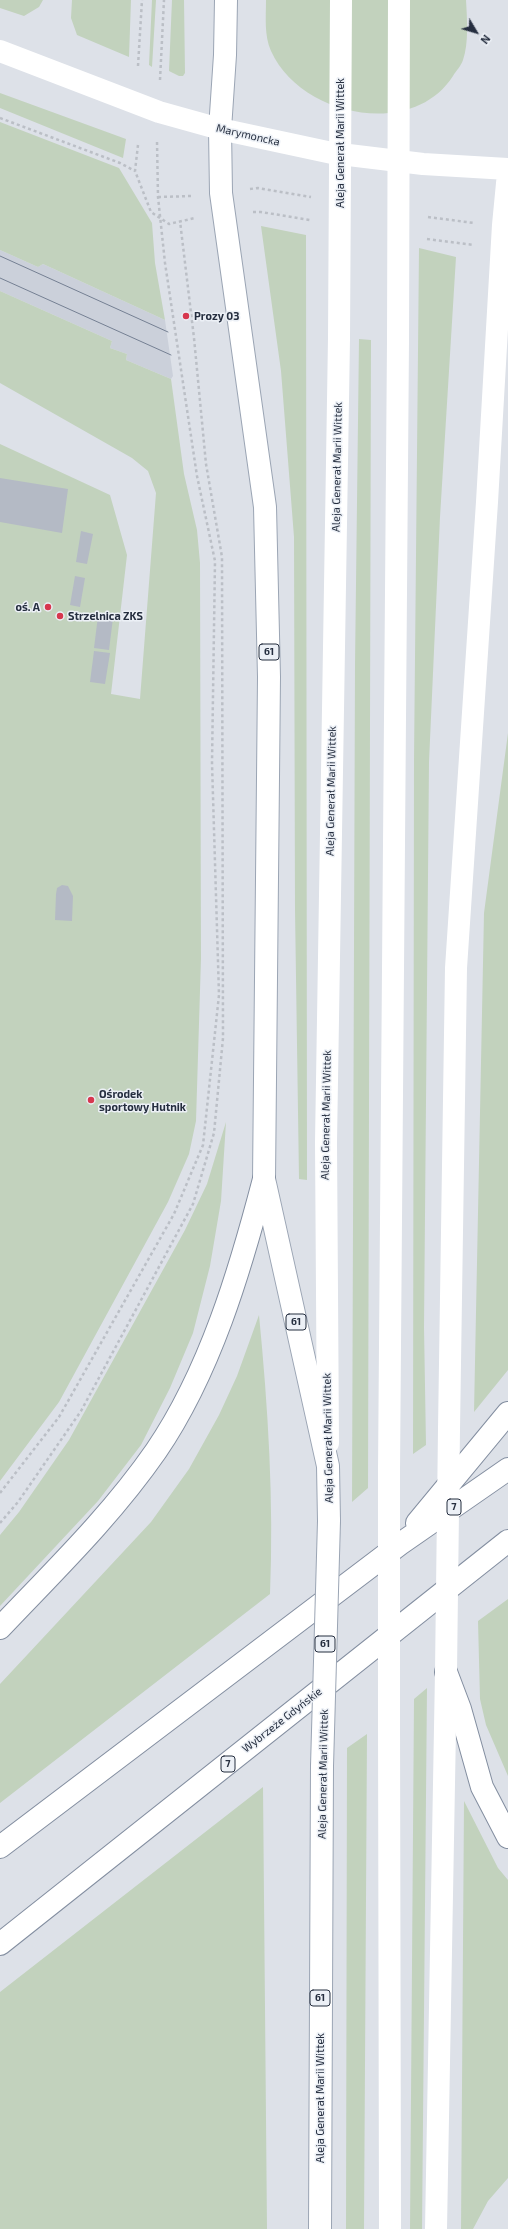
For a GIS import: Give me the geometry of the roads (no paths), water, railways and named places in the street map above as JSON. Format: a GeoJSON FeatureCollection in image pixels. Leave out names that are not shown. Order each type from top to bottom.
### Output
{"type":"FeatureCollection","features":[{"type":"Feature","properties":{"kind":"main road"},"geometry":{"type":"LineString","coordinates":[[220,129],[225,55],[226,0]]}},
{"type":"Feature","properties":{"kind":"main road","name":"Aleja Generał Marii Wittek"},"geometry":{"type":"LineString","coordinates":[[320,2229],[322,1766],[329,1521],[326,1142],[339,338],[341,0]]}},
{"type":"Feature","properties":{"kind":"main road"},"geometry":{"type":"LineString","coordinates":[[390,2229],[389,1470],[398,340],[399,0]]}},
{"type":"Feature","properties":{"kind":"main road","name":"Marymoncka"},"geometry":{"type":"LineString","coordinates":[[0,51],[152,109],[220,129],[332,153],[423,164],[508,169]]}},
{"type":"Feature","properties":{"kind":"main road","name":"61"},"geometry":{"type":"LineString","coordinates":[[220,129],[224,215],[266,507],[269,685],[264,1179],[328,1466]]}},
{"type":"Feature","properties":{"kind":"main road"},"geometry":{"type":"LineString","coordinates":[[436,2229],[456,968],[502,246],[508,174]]}},
{"type":"Feature","properties":{"kind":"main road"},"geometry":{"type":"LineString","coordinates":[[0,1628],[101,1522],[140,1472],[169,1429],[195,1382],[211,1343],[249,1237],[264,1179]]}},
{"type":"Feature","properties":{"kind":"main road"},"geometry":{"type":"LineString","coordinates":[[400,1544],[508,1413]]}},
{"type":"Feature","properties":{"kind":"main road","name":"7"},"geometry":{"type":"LineString","coordinates":[[0,1847],[400,1544],[508,1469]]}},
{"type":"Feature","properties":{"kind":"main road","name":"Wybrzeże Gdyńskie"},"geometry":{"type":"LineString","coordinates":[[0,1944],[508,1541]]}},
{"type":"Feature","properties":{"kind":"main road"},"geometry":{"type":"LineString","coordinates":[[455,1583],[508,1560]]}},
{"type":"Feature","properties":{"kind":"main road"},"geometry":{"type":"LineString","coordinates":[[446,1672],[460,1709],[482,1787],[508,1837]]}},
{"type":"Feature","properties":{"kind":"tram line"},"geometry":{"type":"LineString","coordinates":[[0,256],[168,332]]}},
{"type":"Feature","properties":{"kind":"tram line"},"geometry":{"type":"LineString","coordinates":[[0,278],[171,355]]}},
{"type":"Feature","properties":{"kind":"place","name":"Prozy 03"},"geometry":{"type":"Point","coordinates":[186,316]}},
{"type":"Feature","properties":{"kind":"place","name":"oś. A"},"geometry":{"type":"Point","coordinates":[48,607]}},
{"type":"Feature","properties":{"kind":"place","name":"Strzelnica ZKS"},"geometry":{"type":"Point","coordinates":[60,616]}},
{"type":"Feature","properties":{"kind":"place","name":"Ośrodek sportowy Hutnik"},"geometry":{"type":"Point","coordinates":[91,1100]}}]}
